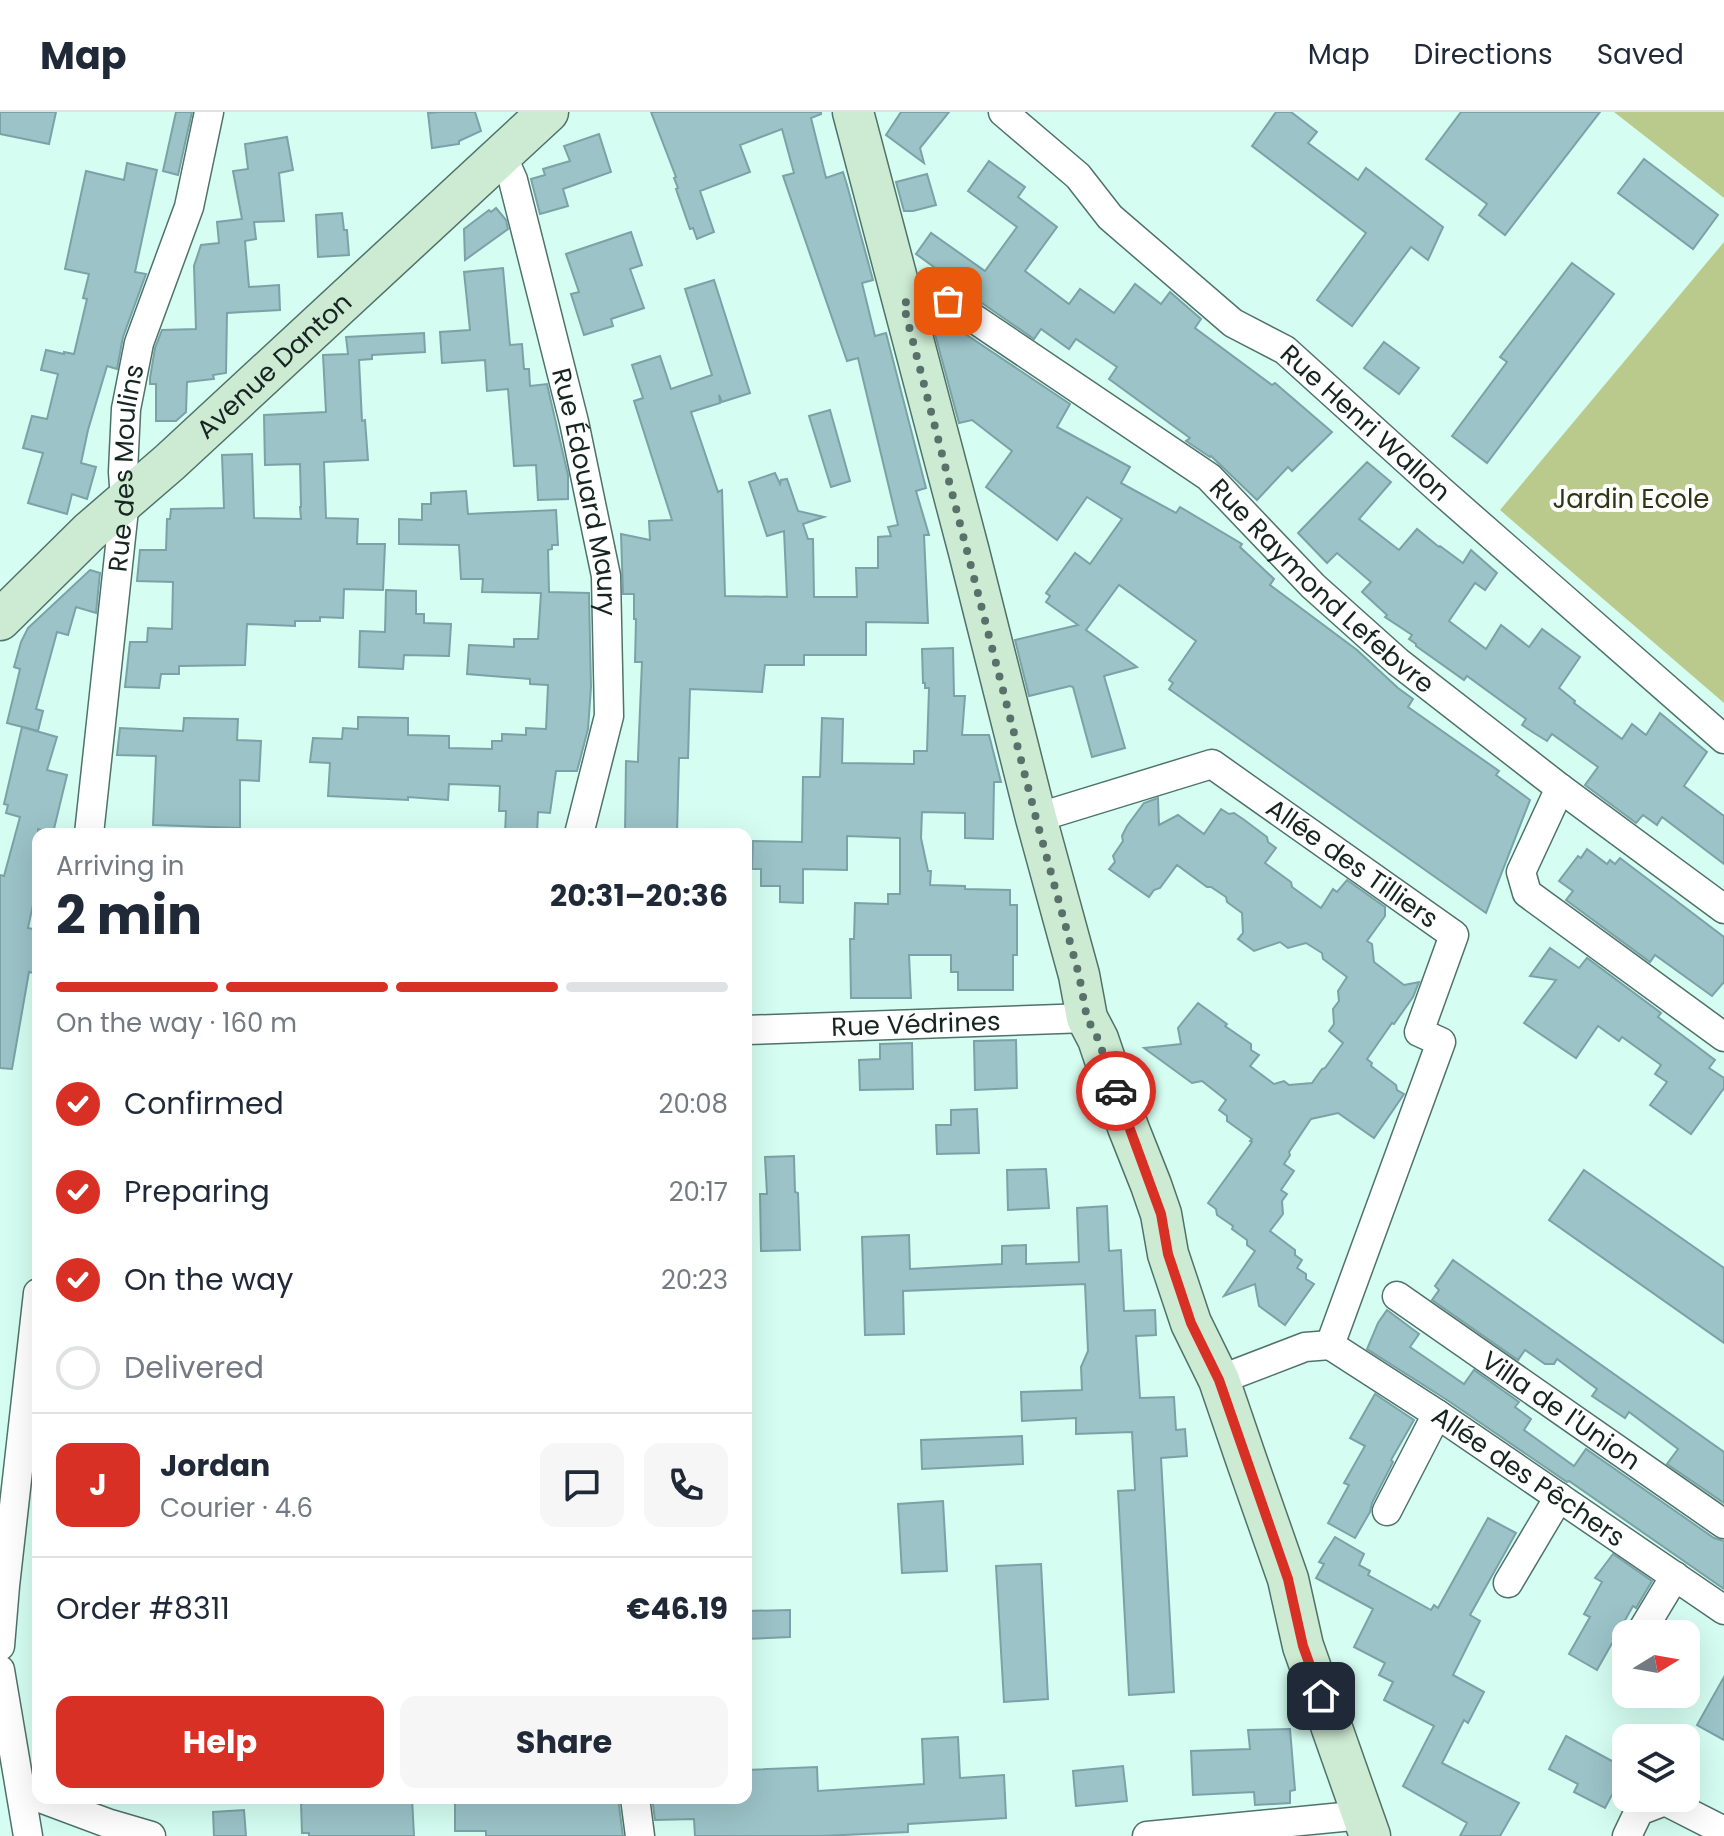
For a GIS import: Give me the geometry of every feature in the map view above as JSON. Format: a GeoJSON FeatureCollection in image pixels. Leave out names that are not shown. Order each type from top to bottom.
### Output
{"type":"FeatureCollection","features":[{"type":"Feature","properties":{"kind":"street","name":"Rue des Moulins"},"geometry":{"type":"LineString","coordinates":[[90,828],[125,500],[126,409],[139,343],[189,207],[209,112]]}},
{"type":"Feature","properties":{"kind":"street","name":"Avenue Danton"},"geometry":{"type":"LineString","coordinates":[[0,620],[89,532],[170,462],[548,112]]}},
{"type":"Feature","properties":{"kind":"street"},"geometry":{"type":"LineString","coordinates":[[853,112],[1079,975],[1087,1018],[1098,1039],[1161,1214],[1168,1254],[1191,1323],[1219,1380],[1288,1579],[1303,1646],[1366,1826],[1147,1836]]}},
{"type":"Feature","properties":{"kind":"street","name":"Rue Henri Wallon"},"geometry":{"type":"LineString","coordinates":[[1003,112],[1078,176],[1110,217],[1233,323],[1285,350],[1724,739]]}},
{"type":"Feature","properties":{"kind":"street","name":"Rue Édouard Maury"},"geometry":{"type":"LineString","coordinates":[[502,155],[513,180],[574,422],[606,576],[609,716],[581,828]]}},
{"type":"Feature","properties":{"kind":"street","name":"Rue Raymond Lefebvre"},"geometry":{"type":"LineString","coordinates":[[903,303],[924,297],[948,301],[1209,477],[1313,586],[1398,662],[1560,788],[1724,909]]}},
{"type":"Feature","properties":{"kind":"street","name":"Allée des Tilliers"},"geometry":{"type":"LineString","coordinates":[[1036,818],[1212,764],[1454,935],[1419,1032],[1441,1042],[1330,1345]]}},
{"type":"Feature","properties":{"kind":"street"},"geometry":{"type":"LineString","coordinates":[[1560,788],[1521,872],[1527,893],[1724,1037]]}},
{"type":"Feature","properties":{"kind":"street","name":"Rue Védrines"},"geometry":{"type":"LineString","coordinates":[[752,1030],[1087,1018]]}},
{"type":"Feature","properties":{"kind":"street","name":"Villa de l'Union"},"geometry":{"type":"LineString","coordinates":[[1397,1296],[1724,1524]]}},
{"type":"Feature","properties":{"kind":"street"},"geometry":{"type":"LineString","coordinates":[[1219,1380],[1305,1347],[1330,1345]]}},
{"type":"Feature","properties":{"kind":"street","name":"Allée des Pêchers"},"geometry":{"type":"LineString","coordinates":[[1330,1345],[1437,1414],[1724,1610]]}},
{"type":"Feature","properties":{"kind":"street"},"geometry":{"type":"LineString","coordinates":[[0,1646],[32,1346]]}},
{"type":"Feature","properties":{"kind":"street"},"geometry":{"type":"LineString","coordinates":[[1387,1511],[1437,1414]]}},
{"type":"Feature","properties":{"kind":"street"},"geometry":{"type":"LineString","coordinates":[[1508,1583],[1559,1497]]}},
{"type":"Feature","properties":{"kind":"street"},"geometry":{"type":"LineString","coordinates":[[1648,1620],[1675,1576]]}},
{"type":"Feature","properties":{"kind":"street"},"geometry":{"type":"LineString","coordinates":[[0,1670],[24,1794],[28,1836]]}},
{"type":"Feature","properties":{"kind":"street"},"geometry":{"type":"LineString","coordinates":[[1627,1836],[1639,1811],[1665,1801],[1724,1831]]}},
{"type":"Feature","properties":{"kind":"street"},"geometry":{"type":"LineString","coordinates":[[53,1804],[151,1836]]}},
{"type":"Feature","properties":{"kind":"street"},"geometry":{"type":"LineString","coordinates":[[636,1804],[640,1836]]}},
{"type":"Feature","properties":{"kind":"green space"},"geometry":{"type":"Polygon","coordinates":[[[1614,112],[1724,112],[1724,198],[1614,112]]]}},
{"type":"Feature","properties":{"kind":"green space","name":"Jardin Ecole"},"geometry":{"type":"Polygon","coordinates":[[[1724,242],[1724,703],[1500,510],[1724,242]]]}},
{"type":"Feature","properties":{"kind":"building"},"geometry":{"type":"Polygon","coordinates":[[[0,112],[56,112],[49,144],[0,134],[0,112]]]}},
{"type":"Feature","properties":{"kind":"building"},"geometry":{"type":"Polygon","coordinates":[[[176,112],[192,112],[178,175],[163,171],[176,112]]]}},
{"type":"Feature","properties":{"kind":"building"},"geometry":{"type":"Polygon","coordinates":[[[475,112],[481,131],[459,141],[459,144],[432,148],[428,113],[475,112]]]}},
{"type":"Feature","properties":{"kind":"building"},"geometry":{"type":"Polygon","coordinates":[[[651,112],[821,112],[811,118],[826,178],[843,172],[873,280],[862,283],[875,336],[886,333],[926,488],[916,491],[929,535],[924,535],[928,623],[866,622],[866,655],[804,655],[804,665],[765,665],[762,692],[690,689],[688,758],[679,758],[677,828],[625,828],[626,761],[638,762],[642,662],[635,662],[634,594],[623,594],[621,534],[650,540],[649,521],[672,520],[634,401],[643,398],[632,365],[660,356],[671,389],[712,375],[685,289],[714,280],[750,393],[722,402],[719,395],[720,403],[691,412],[718,492],[722,490],[725,596],[787,597],[784,531],[767,536],[749,482],[775,473],[780,484],[781,480],[787,479],[798,511],[824,517],[803,524],[808,539],[813,539],[814,597],[857,597],[856,568],[878,568],[878,537],[891,536],[888,527],[898,525],[858,358],[847,361],[783,176],[794,173],[782,129],[740,145],[750,172],[700,191],[714,232],[697,239],[693,228],[690,229],[676,189],[676,177],[651,112]]]}},
{"type":"Feature","properties":{"kind":"building"},"geometry":{"type":"Polygon","coordinates":[[[901,112],[949,112],[920,148],[924,163],[886,135],[901,112]]]}},
{"type":"Feature","properties":{"kind":"building"},"geometry":{"type":"Polygon","coordinates":[[[1276,112],[1291,112],[1317,132],[1308,143],[1358,180],[1366,168],[1443,227],[1428,260],[1411,247],[1352,326],[1317,300],[1366,233],[1252,146],[1276,112]]]}},
{"type":"Feature","properties":{"kind":"building"},"geometry":{"type":"Polygon","coordinates":[[[1461,112],[1600,112],[1505,235],[1479,215],[1487,204],[1426,159],[1461,112]]]}},
{"type":"Feature","properties":{"kind":"building"},"geometry":{"type":"Polygon","coordinates":[[[599,134],[611,172],[563,189],[568,206],[540,214],[531,179],[545,175],[543,169],[570,161],[564,146],[599,134]]]}},
{"type":"Feature","properties":{"kind":"building"},"geometry":{"type":"Polygon","coordinates":[[[287,137],[293,170],[279,173],[284,221],[254,222],[256,239],[245,241],[249,287],[279,285],[280,310],[227,313],[226,373],[213,375],[214,379],[187,382],[186,412],[176,421],[156,421],[156,384],[150,384],[155,348],[162,330],[196,329],[194,266],[201,245],[219,243],[217,222],[242,219],[233,171],[248,169],[245,144],[287,137]]]}},
{"type":"Feature","properties":{"kind":"building"},"geometry":{"type":"Polygon","coordinates":[[[1644,159],[1718,215],[1693,249],[1618,193],[1644,159]]]}},
{"type":"Feature","properties":{"kind":"building"},"geometry":{"type":"Polygon","coordinates":[[[989,161],[1025,187],[1018,197],[1057,227],[1025,271],[1069,304],[1080,289],[1114,313],[1135,284],[1161,304],[1170,292],[1201,319],[1195,328],[1272,385],[1275,383],[1332,432],[1292,471],[1288,467],[1257,500],[1211,456],[1186,441],[1190,438],[1109,379],[1117,367],[1076,339],[1069,349],[1041,329],[1034,339],[916,254],[931,233],[985,271],[1017,227],[968,191],[989,161]]]}},
{"type":"Feature","properties":{"kind":"building"},"geometry":{"type":"Polygon","coordinates":[[[127,163],[157,170],[135,272],[146,274],[123,337],[117,369],[107,366],[88,430],[81,463],[96,467],[87,499],[72,494],[67,514],[28,503],[43,453],[23,448],[32,416],[47,419],[58,374],[41,370],[46,350],[74,354],[87,299],[83,298],[89,274],[65,269],[86,171],[124,180],[127,163]]]}},
{"type":"Feature","properties":{"kind":"building"},"geometry":{"type":"Polygon","coordinates":[[[927,174],[936,205],[904,211],[896,182],[927,174]]]}},
{"type":"Feature","properties":{"kind":"building"},"geometry":{"type":"Polygon","coordinates":[[[496,208],[506,220],[508,229],[465,260],[464,229],[496,208]]]}},
{"type":"Feature","properties":{"kind":"building"},"geometry":{"type":"Polygon","coordinates":[[[342,213],[349,255],[318,257],[316,215],[342,213]]]}},
{"type":"Feature","properties":{"kind":"building"},"geometry":{"type":"Polygon","coordinates":[[[631,232],[642,265],[630,269],[644,308],[611,319],[613,326],[584,335],[571,294],[579,292],[566,254],[631,232]]]}},
{"type":"Feature","properties":{"kind":"building"},"geometry":{"type":"Polygon","coordinates":[[[1572,263],[1614,294],[1487,463],[1452,436],[1507,362],[1500,357],[1572,263]]]}},
{"type":"Feature","properties":{"kind":"building"},"geometry":{"type":"Polygon","coordinates":[[[503,268],[510,345],[522,344],[524,369],[529,369],[530,386],[547,384],[568,475],[568,499],[538,500],[536,465],[514,466],[508,389],[487,391],[485,360],[442,363],[440,332],[470,330],[464,272],[503,268]]]}},
{"type":"Feature","properties":{"kind":"building"},"geometry":{"type":"Polygon","coordinates":[[[940,317],[1070,404],[1057,427],[1130,467],[1121,483],[1176,513],[1180,507],[1242,544],[1240,547],[1274,579],[1270,585],[1357,650],[1413,699],[1408,707],[1499,771],[1496,775],[1530,800],[1486,913],[1169,689],[1173,683],[1169,680],[1196,641],[1119,585],[1086,630],[1137,667],[1104,676],[1125,748],[1092,757],[1073,687],[1029,696],[1015,640],[1078,625],[1046,602],[1050,596],[1046,593],[1075,553],[1090,564],[1122,519],[1087,497],[1057,540],[986,487],[1012,451],[972,420],[959,423],[932,323],[940,317]]]}},
{"type":"Feature","properties":{"kind":"building"},"geometry":{"type":"Polygon","coordinates":[[[424,333],[425,352],[372,355],[372,359],[359,360],[362,421],[365,420],[368,460],[324,462],[326,518],[358,519],[357,544],[385,544],[383,590],[344,589],[343,618],[320,617],[320,621],[295,621],[295,626],[247,624],[245,665],[179,666],[179,674],[161,674],[159,688],[125,687],[130,642],[147,642],[148,628],[172,629],[173,582],[137,581],[140,550],[166,550],[167,519],[170,519],[171,509],[224,508],[222,455],[252,454],[254,518],[301,519],[300,464],[265,465],[264,415],[326,412],[323,355],[348,354],[346,337],[424,333]]]}},
{"type":"Feature","properties":{"kind":"building"},"geometry":{"type":"Polygon","coordinates":[[[1384,342],[1419,368],[1399,394],[1364,368],[1384,342]]]}},
{"type":"Feature","properties":{"kind":"building"},"geometry":{"type":"Polygon","coordinates":[[[830,410],[850,481],[831,487],[809,416],[830,410]]]}},
{"type":"Feature","properties":{"kind":"building"},"geometry":{"type":"Polygon","coordinates":[[[1367,462],[1391,482],[1359,519],[1399,550],[1417,529],[1463,563],[1471,550],[1497,573],[1485,590],[1475,583],[1449,621],[1486,649],[1501,625],[1529,647],[1542,629],[1580,657],[1559,688],[1622,739],[1632,724],[1646,735],[1660,713],[1707,752],[1684,786],[1724,816],[1724,864],[1662,817],[1657,825],[1643,815],[1636,823],[1585,785],[1598,767],[1552,734],[1547,741],[1534,733],[1522,725],[1526,719],[1467,676],[1464,680],[1416,646],[1409,639],[1412,635],[1385,617],[1387,615],[1362,592],[1371,582],[1337,553],[1327,563],[1298,533],[1367,462]]]}},
{"type":"Feature","properties":{"kind":"building"},"geometry":{"type":"Polygon","coordinates":[[[466,491],[468,514],[556,510],[558,545],[552,545],[552,549],[548,550],[549,592],[589,593],[591,687],[588,729],[577,771],[556,771],[550,813],[538,812],[537,828],[505,828],[506,811],[499,811],[500,786],[449,784],[448,800],[328,796],[330,763],[310,762],[313,738],[342,739],[343,728],[358,729],[358,717],[408,718],[408,735],[449,736],[449,748],[492,749],[492,741],[502,741],[502,734],[526,735],[526,728],[546,729],[548,685],[530,684],[530,679],[467,674],[469,645],[514,647],[514,639],[538,639],[541,593],[482,592],[483,579],[461,579],[459,545],[399,544],[399,519],[422,520],[422,504],[431,504],[431,493],[466,491]]]}},
{"type":"Feature","properties":{"kind":"building"},"geometry":{"type":"Polygon","coordinates":[[[90,570],[100,573],[96,613],[76,607],[68,635],[57,632],[36,709],[43,711],[38,731],[7,723],[20,669],[14,667],[28,628],[90,570]]]}},
{"type":"Feature","properties":{"kind":"building"},"geometry":{"type":"Polygon","coordinates":[[[386,590],[416,591],[416,614],[424,614],[424,623],[451,624],[449,656],[404,655],[403,669],[359,667],[360,631],[385,632],[386,590]]]}},
{"type":"Feature","properties":{"kind":"building"},"geometry":{"type":"Polygon","coordinates":[[[953,648],[954,696],[965,696],[962,735],[989,735],[1001,782],[994,782],[993,839],[965,838],[965,813],[922,812],[921,838],[928,871],[931,871],[930,885],[1010,890],[1010,905],[1017,905],[1013,990],[958,990],[958,972],[951,972],[951,955],[909,955],[911,998],[851,998],[850,939],[854,939],[855,903],[888,904],[888,894],[900,894],[900,838],[847,836],[847,870],[803,869],[803,903],[780,902],[780,886],[761,886],[761,869],[752,869],[753,841],[802,842],[803,777],[820,777],[822,718],[843,719],[842,763],[914,764],[914,751],[927,751],[929,688],[925,688],[923,683],[922,649],[953,648]]]}},
{"type":"Feature","properties":{"kind":"building"},"geometry":{"type":"Polygon","coordinates":[[[184,718],[238,719],[237,740],[261,741],[259,781],[240,780],[240,828],[153,825],[156,756],[117,755],[120,728],[183,731],[184,718]]]}},
{"type":"Feature","properties":{"kind":"building"},"geometry":{"type":"Polygon","coordinates":[[[22,727],[57,737],[47,770],[67,775],[54,828],[32,828],[32,909],[28,928],[32,929],[32,973],[29,972],[12,1069],[0,1068],[0,875],[4,876],[20,817],[6,813],[8,805],[4,804],[22,727]]]}},
{"type":"Feature","properties":{"kind":"building"},"geometry":{"type":"Polygon","coordinates":[[[1158,798],[1159,825],[1178,815],[1204,834],[1221,809],[1243,819],[1276,848],[1265,863],[1321,908],[1333,889],[1337,892],[1347,880],[1385,907],[1385,916],[1367,941],[1372,944],[1374,962],[1404,985],[1419,982],[1413,997],[1367,1059],[1404,1094],[1374,1138],[1338,1113],[1311,1119],[1284,1164],[1294,1171],[1281,1190],[1287,1194],[1282,1201],[1283,1214],[1270,1231],[1295,1250],[1295,1255],[1302,1260],[1297,1268],[1314,1284],[1285,1325],[1259,1306],[1255,1284],[1224,1296],[1255,1251],[1208,1203],[1252,1139],[1227,1121],[1227,1116],[1219,1110],[1226,1100],[1202,1081],[1192,1083],[1144,1048],[1181,1044],[1178,1028],[1198,1003],[1251,1044],[1251,1050],[1259,1055],[1250,1066],[1274,1084],[1284,1081],[1289,1085],[1312,1083],[1343,1043],[1329,1031],[1334,1024],[1333,1009],[1339,1001],[1338,991],[1347,977],[1323,959],[1322,953],[1306,943],[1288,948],[1280,942],[1254,951],[1238,939],[1243,933],[1242,913],[1227,902],[1226,897],[1177,865],[1149,897],[1109,869],[1115,862],[1113,856],[1123,841],[1127,826],[1144,803],[1158,798]]]}},
{"type":"Feature","properties":{"kind":"building"},"geometry":{"type":"Polygon","coordinates":[[[1587,849],[1607,864],[1610,860],[1615,864],[1620,858],[1724,937],[1724,982],[1712,996],[1655,955],[1650,962],[1566,900],[1573,891],[1559,881],[1587,849]]]}},
{"type":"Feature","properties":{"kind":"building"},"geometry":{"type":"Polygon","coordinates":[[[1550,948],[1579,968],[1587,958],[1661,1013],[1658,1017],[1715,1060],[1709,1068],[1724,1078],[1724,1088],[1691,1134],[1650,1105],[1667,1082],[1655,1074],[1661,1065],[1622,1037],[1619,1041],[1598,1026],[1576,1058],[1524,1023],[1556,980],[1530,976],[1550,948]]]}},
{"type":"Feature","properties":{"kind":"building"},"geometry":{"type":"Polygon","coordinates":[[[1016,1040],[1017,1088],[975,1090],[974,1041],[1016,1040]]]}},
{"type":"Feature","properties":{"kind":"building"},"geometry":{"type":"Polygon","coordinates":[[[912,1043],[913,1089],[860,1090],[859,1060],[880,1059],[880,1044],[912,1043]]]}},
{"type":"Feature","properties":{"kind":"building"},"geometry":{"type":"Polygon","coordinates":[[[977,1109],[979,1153],[937,1154],[936,1125],[951,1125],[951,1110],[977,1109]]]}},
{"type":"Feature","properties":{"kind":"building"},"geometry":{"type":"Polygon","coordinates":[[[794,1156],[800,1250],[761,1251],[760,1194],[767,1194],[765,1157],[794,1156]]]}},
{"type":"Feature","properties":{"kind":"building"},"geometry":{"type":"Polygon","coordinates":[[[1046,1169],[1049,1208],[1008,1210],[1007,1170],[1046,1169]]]}},
{"type":"Feature","properties":{"kind":"building"},"geometry":{"type":"Polygon","coordinates":[[[1584,1170],[1724,1268],[1724,1343],[1549,1220],[1584,1170]]]}},
{"type":"Feature","properties":{"kind":"building"},"geometry":{"type":"Polygon","coordinates":[[[1107,1206],[1109,1251],[1121,1250],[1124,1311],[1155,1310],[1156,1335],[1136,1336],[1140,1398],[1174,1397],[1176,1430],[1185,1429],[1187,1456],[1161,1458],[1174,1692],[1129,1695],[1118,1491],[1135,1490],[1132,1432],[1076,1434],[1076,1418],[1022,1421],[1021,1392],[1082,1390],[1081,1367],[1088,1351],[1085,1284],[903,1291],[904,1334],[865,1335],[862,1237],[909,1235],[910,1269],[1002,1264],[1002,1246],[1026,1245],[1026,1264],[1079,1262],[1077,1208],[1107,1206]]]}},
{"type":"Feature","properties":{"kind":"building"},"geometry":{"type":"Polygon","coordinates":[[[1453,1260],[1724,1452],[1724,1503],[1667,1464],[1678,1449],[1629,1412],[1625,1418],[1592,1396],[1597,1389],[1557,1359],[1554,1364],[1545,1364],[1525,1350],[1518,1360],[1432,1300],[1439,1290],[1435,1286],[1453,1260]]]}},
{"type":"Feature","properties":{"kind":"building"},"geometry":{"type":"Polygon","coordinates":[[[1387,1310],[1419,1334],[1410,1347],[1464,1384],[1474,1370],[1519,1402],[1515,1407],[1531,1419],[1524,1430],[1574,1466],[1586,1449],[1714,1538],[1724,1541],[1724,1589],[1569,1481],[1367,1349],[1387,1310]]]}},
{"type":"Feature","properties":{"kind":"building"},"geometry":{"type":"Polygon","coordinates":[[[1375,1394],[1414,1420],[1391,1460],[1393,1462],[1370,1512],[1355,1538],[1328,1523],[1349,1485],[1344,1483],[1365,1446],[1350,1438],[1375,1394]]]}},
{"type":"Feature","properties":{"kind":"building"},"geometry":{"type":"Polygon","coordinates":[[[1022,1436],[1023,1464],[922,1469],[921,1440],[1022,1436]]]}},
{"type":"Feature","properties":{"kind":"building"},"geometry":{"type":"Polygon","coordinates":[[[943,1501],[947,1571],[902,1573],[898,1504],[943,1501]]]}},
{"type":"Feature","properties":{"kind":"building"},"geometry":{"type":"Polygon","coordinates":[[[1488,1518],[1516,1533],[1470,1615],[1480,1621],[1453,1675],[1484,1692],[1468,1723],[1464,1720],[1442,1763],[1519,1803],[1500,1836],[1460,1836],[1467,1823],[1403,1786],[1434,1726],[1384,1700],[1393,1682],[1379,1675],[1385,1663],[1354,1647],[1373,1609],[1316,1578],[1324,1564],[1319,1562],[1335,1537],[1364,1554],[1359,1565],[1370,1571],[1368,1575],[1431,1610],[1434,1605],[1438,1608],[1488,1518]]]}},
{"type":"Feature","properties":{"kind":"building"},"geometry":{"type":"Polygon","coordinates":[[[1613,1554],[1652,1581],[1625,1620],[1612,1620],[1612,1643],[1597,1670],[1569,1654],[1590,1617],[1584,1614],[1602,1582],[1595,1578],[1613,1554]]]}},
{"type":"Feature","properties":{"kind":"building"},"geometry":{"type":"Polygon","coordinates":[[[1041,1564],[1048,1699],[1004,1702],[996,1566],[1041,1564]]]}},
{"type":"Feature","properties":{"kind":"building"},"geometry":{"type":"Polygon","coordinates":[[[790,1610],[790,1637],[752,1639],[752,1611],[790,1610]]]}},
{"type":"Feature","properties":{"kind":"building"},"geometry":{"type":"Polygon","coordinates":[[[1724,1677],[1724,1740],[1698,1724],[1724,1677]]]}},
{"type":"Feature","properties":{"kind":"building"},"geometry":{"type":"Polygon","coordinates":[[[1290,1729],[1295,1790],[1290,1791],[1290,1803],[1255,1805],[1254,1792],[1193,1795],[1191,1751],[1250,1749],[1248,1730],[1290,1729]]]}},
{"type":"Feature","properties":{"kind":"building"},"geometry":{"type":"Polygon","coordinates":[[[1566,1736],[1612,1761],[1612,1795],[1605,1808],[1574,1792],[1578,1784],[1549,1769],[1566,1736]]]}},
{"type":"Feature","properties":{"kind":"building"},"geometry":{"type":"Polygon","coordinates":[[[958,1737],[960,1778],[1004,1775],[1006,1818],[908,1824],[908,1832],[822,1836],[695,1836],[694,1819],[655,1820],[653,1804],[752,1804],[752,1770],[817,1767],[818,1791],[924,1784],[922,1739],[958,1737]]]}},
{"type":"Feature","properties":{"kind":"building"},"geometry":{"type":"Polygon","coordinates":[[[1123,1766],[1127,1801],[1076,1806],[1073,1771],[1123,1766]]]}},
{"type":"Feature","properties":{"kind":"building"},"geometry":{"type":"Polygon","coordinates":[[[301,1804],[412,1804],[414,1836],[309,1836],[309,1833],[302,1833],[301,1804]]]}},
{"type":"Feature","properties":{"kind":"building"},"geometry":{"type":"Polygon","coordinates":[[[455,1804],[619,1804],[623,1836],[486,1836],[486,1831],[455,1831],[455,1804]]]}},
{"type":"Feature","properties":{"kind":"building"},"geometry":{"type":"Polygon","coordinates":[[[244,1810],[246,1836],[214,1836],[213,1812],[244,1810]]]}},
{"type":"Feature","properties":{"kind":"way so far"},"geometry":{"type":"LineString","coordinates":[[948,301],[924,297],[903,303],[1079,975],[1087,1018],[1098,1039],[1116,1091]]}},
{"type":"Feature","properties":{"kind":"route"},"geometry":{"type":"LineString","coordinates":[[1116,1091],[1161,1214],[1168,1254],[1191,1323],[1219,1380],[1288,1579],[1303,1646],[1321,1696]]}}]}
